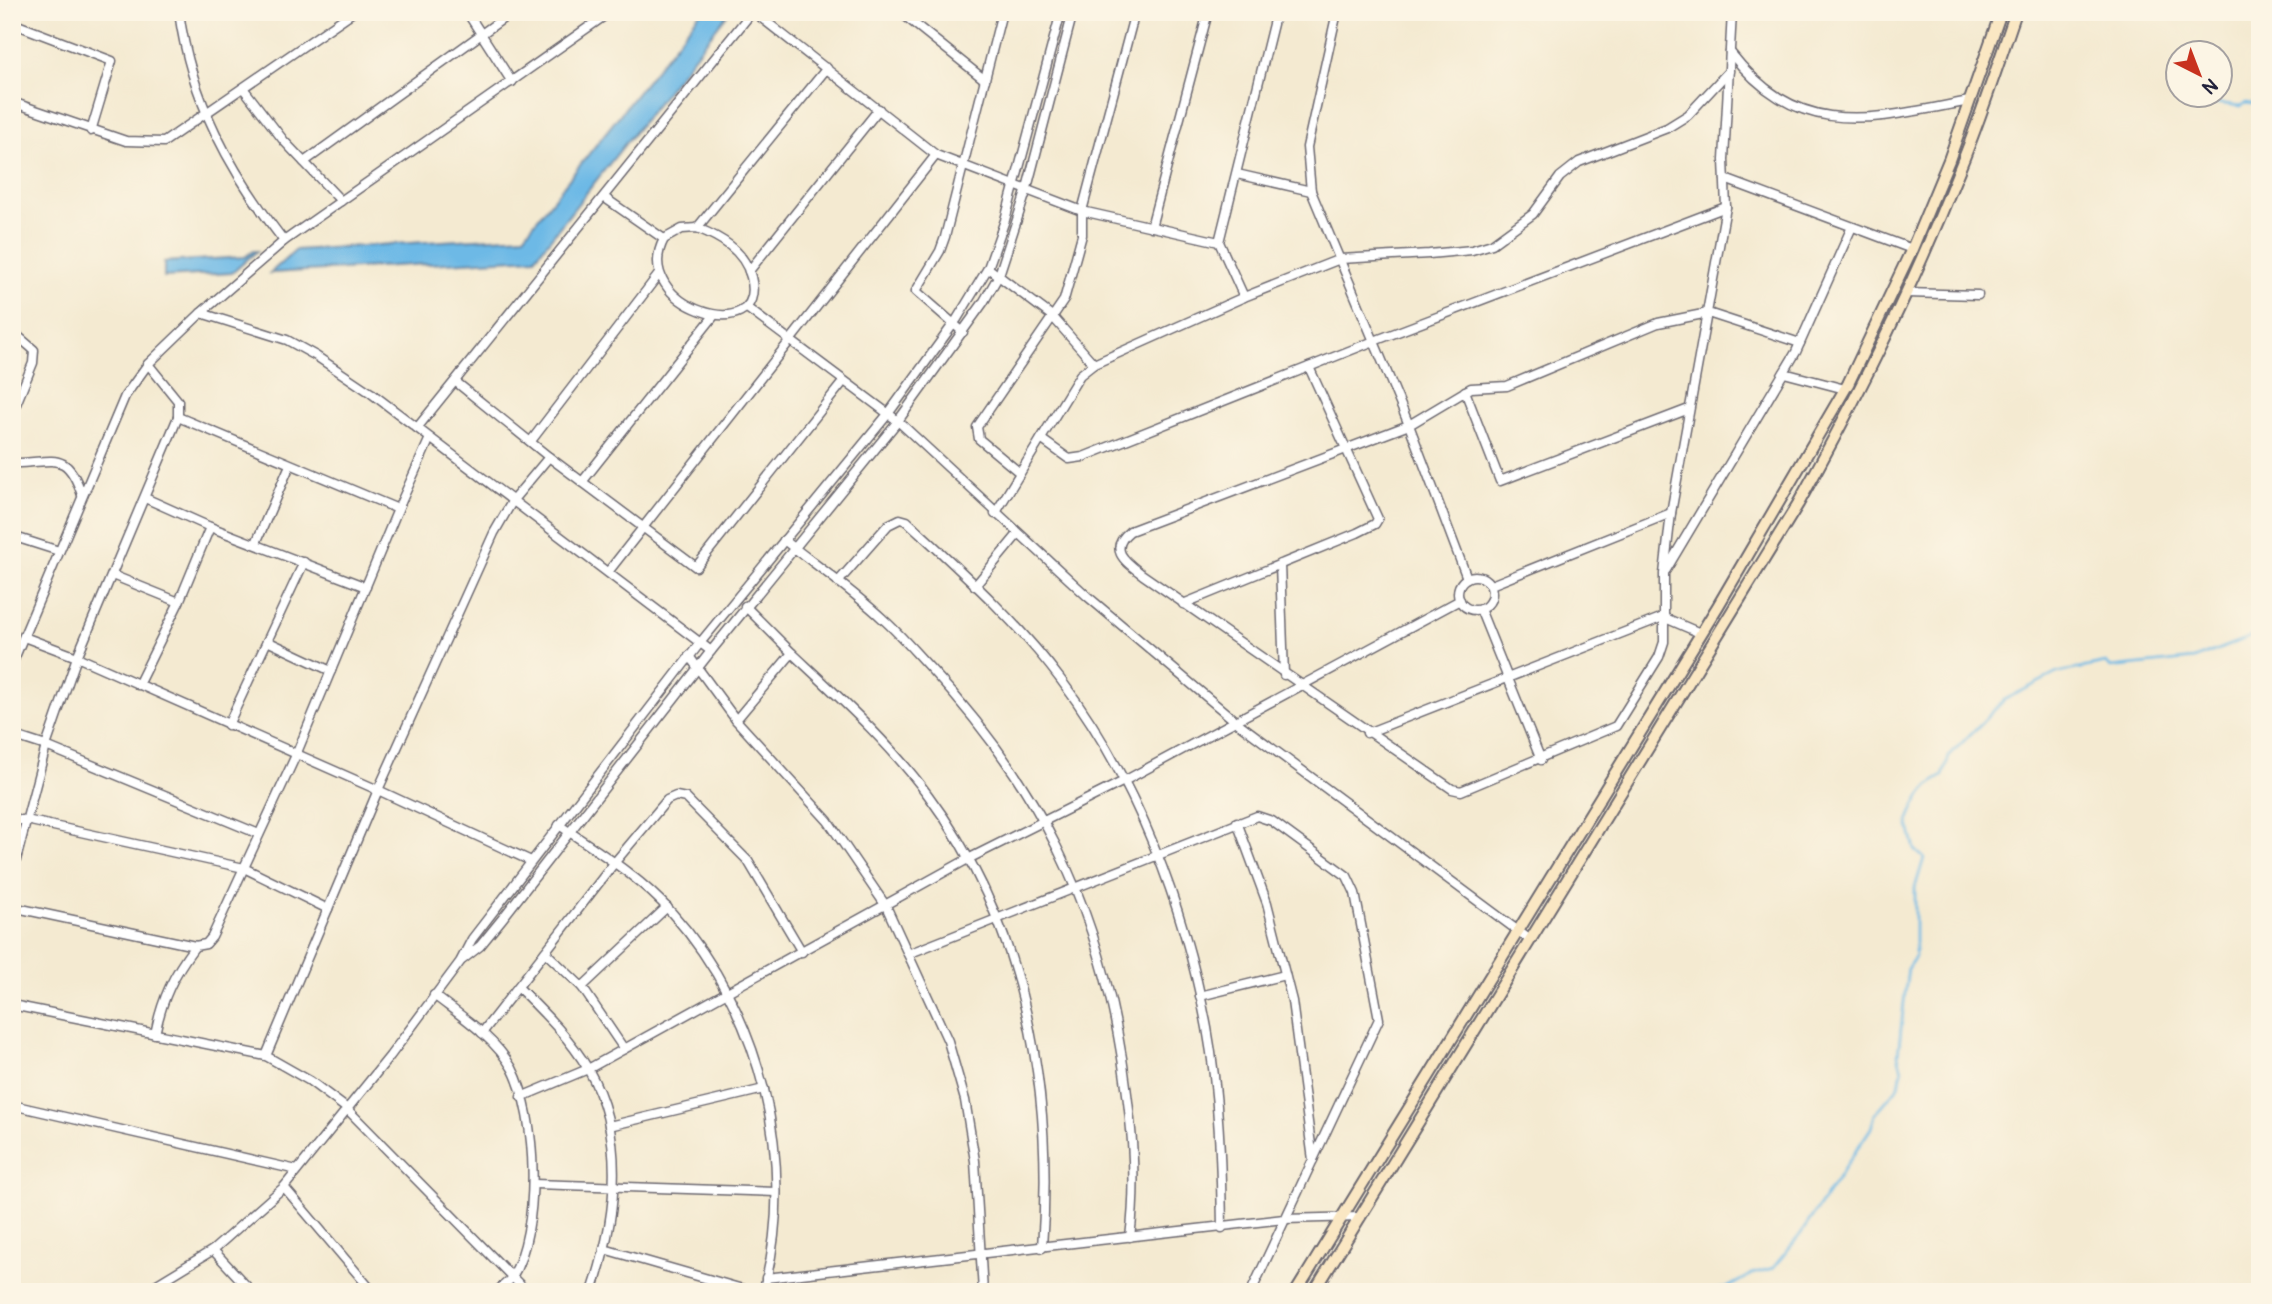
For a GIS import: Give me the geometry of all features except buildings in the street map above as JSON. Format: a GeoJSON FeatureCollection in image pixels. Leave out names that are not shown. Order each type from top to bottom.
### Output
{"type":"FeatureCollection","features":[{"type":"Feature","properties":{"kind":"main road"},"geometry":{"type":"LineString","coordinates":[[1296,1292],[1700,633],[1845,389],[1912,249],[1970,101],[2001,12]]}},
{"type":"Feature","properties":{"kind":"main road"},"geometry":{"type":"LineString","coordinates":[[1314,1292],[1798,504],[1848,415],[1906,293],[1961,166],[2017,12]]}},
{"type":"Feature","properties":{"kind":"street"},"geometry":{"type":"LineString","coordinates":[[179,12],[204,115],[252,201],[284,241]]}},
{"type":"Feature","properties":{"kind":"street"},"geometry":{"type":"LineString","coordinates":[[12,102],[126,141],[151,144],[164,142],[353,12]]}},
{"type":"Feature","properties":{"kind":"street"},"geometry":{"type":"LineString","coordinates":[[467,12],[512,82]]}},
{"type":"Feature","properties":{"kind":"street"},"geometry":{"type":"LineString","coordinates":[[304,162],[512,12]]}},
{"type":"Feature","properties":{"kind":"street"},"geometry":{"type":"LineString","coordinates":[[12,664],[125,396],[148,364],[201,313],[284,241],[610,12]]}},
{"type":"Feature","properties":{"kind":"street"},"geometry":{"type":"LineString","coordinates":[[417,428],[753,12],[936,155],[1026,192],[1082,211],[1219,242]]}},
{"type":"Feature","properties":{"kind":"street"},"geometry":{"type":"LineString","coordinates":[[900,12],[985,80]]}},
{"type":"Feature","properties":{"kind":"street"},"geometry":{"type":"LineString","coordinates":[[963,332],[916,291],[940,251],[1002,12]]}},
{"type":"Feature","properties":{"kind":"street"},"geometry":{"type":"LineString","coordinates":[[144,1292],[213,1250],[284,1187],[390,1056],[460,962],[471,939],[689,656],[888,414],[953,325],[988,268],[1014,187],[1061,12]]}},
{"type":"Feature","properties":{"kind":"street"},"geometry":{"type":"LineString","coordinates":[[460,962],[480,946],[711,651],[898,421],[963,332],[999,275],[1026,192],[1073,12]]}},
{"type":"Feature","properties":{"kind":"street"},"geometry":{"type":"LineString","coordinates":[[1020,473],[979,439],[977,427],[1052,316],[1069,285],[1082,235],[1082,211],[1135,12]]}},
{"type":"Feature","properties":{"kind":"street"},"geometry":{"type":"LineString","coordinates":[[1152,227],[1208,12]]}},
{"type":"Feature","properties":{"kind":"street"},"geometry":{"type":"LineString","coordinates":[[1244,297],[1219,242],[1276,12]]}},
{"type":"Feature","properties":{"kind":"street"},"geometry":{"type":"LineString","coordinates":[[1337,12],[1307,147],[1311,191],[1409,425],[1467,578]]}},
{"type":"Feature","properties":{"kind":"street"},"geometry":{"type":"LineString","coordinates":[[1732,12],[1726,207],[1708,313],[1671,513],[1664,574],[1664,642],[1659,657],[1616,726],[1541,760],[1461,791],[1446,786],[1183,604],[1124,560],[1119,547],[1121,538],[1130,531],[1409,425],[1465,391],[1482,386],[1507,386],[1658,323],[1708,313],[1800,343]]}},
{"type":"Feature","properties":{"kind":"street"},"geometry":{"type":"LineString","coordinates":[[12,23],[112,61],[91,131]]}},
{"type":"Feature","properties":{"kind":"street"},"geometry":{"type":"LineString","coordinates":[[1730,52],[1762,87],[1783,102],[1839,119],[1879,117],[1970,101]]}},
{"type":"Feature","properties":{"kind":"street"},"geometry":{"type":"LineString","coordinates":[[696,228],[827,68]]}},
{"type":"Feature","properties":{"kind":"street"},"geometry":{"type":"LineString","coordinates":[[995,514],[1080,375],[1094,364],[1244,297],[1340,259],[1440,253],[1492,244],[1533,214],[1560,177],[1580,162],[1667,128],[1688,115],[1729,71]]}},
{"type":"Feature","properties":{"kind":"street"},"geometry":{"type":"LineString","coordinates":[[1044,76],[1057,78]]}},
{"type":"Feature","properties":{"kind":"street"},"geometry":{"type":"LineString","coordinates":[[243,88],[304,162],[341,201]]}},
{"type":"Feature","properties":{"kind":"street"},"geometry":{"type":"LineString","coordinates":[[749,271],[878,109]]}},
{"type":"Feature","properties":{"kind":"street"},"geometry":{"type":"LineString","coordinates":[[608,572],[936,155]]}},
{"type":"Feature","properties":{"kind":"street"},"geometry":{"type":"LineString","coordinates":[[1237,174],[1311,191]]}},
{"type":"Feature","properties":{"kind":"street"},"geometry":{"type":"LineString","coordinates":[[1725,179],[1851,229],[1912,249]]}},
{"type":"Feature","properties":{"kind":"street"},"geometry":{"type":"LineString","coordinates":[[605,198],[664,239]]}},
{"type":"Feature","properties":{"kind":"street"},"geometry":{"type":"LineString","coordinates":[[1041,439],[1069,459],[1083,457],[1374,341],[1726,207]]}},
{"type":"Feature","properties":{"kind":"street"},"geometry":{"type":"LineString","coordinates":[[696,228],[718,236],[732,247],[749,271],[753,287],[747,308],[733,315],[713,317],[681,300],[659,274],[657,261],[664,239],[671,233],[696,228]]}},
{"type":"Feature","properties":{"kind":"street"},"geometry":{"type":"LineString","coordinates":[[1664,574],[1784,373],[1851,229]]}},
{"type":"Feature","properties":{"kind":"street"},"geometry":{"type":"LineString","coordinates":[[988,268],[1052,316],[1094,364]]}},
{"type":"Feature","properties":{"kind":"street"},"geometry":{"type":"LineString","coordinates":[[531,441],[659,274]]}},
{"type":"Feature","properties":{"kind":"street"},"geometry":{"type":"LineString","coordinates":[[1906,293],[1978,295]]}},
{"type":"Feature","properties":{"kind":"street"},"geometry":{"type":"LineString","coordinates":[[747,308],[898,421],[995,514],[1234,720],[1529,939]]}},
{"type":"Feature","properties":{"kind":"street"},"geometry":{"type":"LineString","coordinates":[[201,313],[287,340],[316,356],[417,428],[711,651]]}},
{"type":"Feature","properties":{"kind":"street"},"geometry":{"type":"LineString","coordinates":[[582,482],[713,317]]}},
{"type":"Feature","properties":{"kind":"street"},"geometry":{"type":"LineString","coordinates":[[12,331],[34,349],[33,363],[12,414]]}},
{"type":"Feature","properties":{"kind":"street"},"geometry":{"type":"LineString","coordinates":[[12,875],[46,746],[76,657],[178,417],[178,401],[148,364]]}},
{"type":"Feature","properties":{"kind":"street"},"geometry":{"type":"LineString","coordinates":[[1183,604],[1357,533],[1375,524],[1378,519],[1309,367]]}},
{"type":"Feature","properties":{"kind":"street"},"geometry":{"type":"LineString","coordinates":[[1784,373],[1845,389]]}},
{"type":"Feature","properties":{"kind":"street"},"geometry":{"type":"LineString","coordinates":[[456,382],[690,566],[696,567],[702,563],[843,382]]}},
{"type":"Feature","properties":{"kind":"street"},"geometry":{"type":"LineString","coordinates":[[1465,391],[1500,481],[1689,409]]}},
{"type":"Feature","properties":{"kind":"street"},"geometry":{"type":"LineString","coordinates":[[178,417],[398,509]]}},
{"type":"Feature","properties":{"kind":"street"},"geometry":{"type":"LineString","coordinates":[[12,907],[195,946],[206,944],[212,937],[296,755],[430,438]]}},
{"type":"Feature","properties":{"kind":"street"},"geometry":{"type":"LineString","coordinates":[[266,1056],[379,790],[494,533],[513,500],[549,457]]}},
{"type":"Feature","properties":{"kind":"street"},"geometry":{"type":"LineString","coordinates":[[12,463],[59,461],[70,468],[82,495]]}},
{"type":"Feature","properties":{"kind":"street"},"geometry":{"type":"LineString","coordinates":[[256,543],[290,465]]}},
{"type":"Feature","properties":{"kind":"street"},"geometry":{"type":"LineString","coordinates":[[834,479],[844,488]]}},
{"type":"Feature","properties":{"kind":"street"},"geometry":{"type":"LineString","coordinates":[[145,498],[211,527],[366,587]]}},
{"type":"Feature","properties":{"kind":"street"},"geometry":{"type":"LineString","coordinates":[[1490,585],[1671,513]]}},
{"type":"Feature","properties":{"kind":"street"},"geometry":{"type":"LineString","coordinates":[[838,582],[888,525],[900,519],[907,521],[1023,634],[1062,680],[1096,731],[1124,781],[1156,855],[1180,920],[1200,996],[1207,1030],[1220,1143],[1222,1228]]}},
{"type":"Feature","properties":{"kind":"street"},"geometry":{"type":"LineString","coordinates":[[138,685],[179,602],[211,527]]}},
{"type":"Feature","properties":{"kind":"street"},"geometry":{"type":"LineString","coordinates":[[975,586],[1018,534]]}},
{"type":"Feature","properties":{"kind":"street"},"geometry":{"type":"LineString","coordinates":[[12,536],[59,551]]}},
{"type":"Feature","properties":{"kind":"street"},"geometry":{"type":"LineString","coordinates":[[784,540],[884,620],[954,694],[992,740],[1046,821],[1101,958],[1122,1058],[1135,1162],[1130,1237]]}},
{"type":"Feature","properties":{"kind":"street"},"geometry":{"type":"LineString","coordinates":[[228,725],[304,562]]}},
{"type":"Feature","properties":{"kind":"street"},"geometry":{"type":"LineString","coordinates":[[1280,564],[1284,675]]}},
{"type":"Feature","properties":{"kind":"street"},"geometry":{"type":"LineString","coordinates":[[112,575],[179,602]]}},
{"type":"Feature","properties":{"kind":"street"},"geometry":{"type":"LineString","coordinates":[[1467,578],[1483,578],[1490,585],[1492,597],[1480,609],[1471,610],[1460,600],[1458,590],[1467,578]]}},
{"type":"Feature","properties":{"kind":"street"},"geometry":{"type":"LineString","coordinates":[[737,598],[898,758],[935,804],[968,859],[998,918],[1025,1003],[1040,1100],[1047,1181],[1042,1248]]}},
{"type":"Feature","properties":{"kind":"street"},"geometry":{"type":"LineString","coordinates":[[521,1097],[588,1069],[968,859],[1124,781],[1460,600]]}},
{"type":"Feature","properties":{"kind":"street"},"geometry":{"type":"LineString","coordinates":[[1480,609],[1541,760]]}},
{"type":"Feature","properties":{"kind":"street"},"geometry":{"type":"LineString","coordinates":[[1367,733],[1663,617],[1700,633]]}},
{"type":"Feature","properties":{"kind":"street"},"geometry":{"type":"LineString","coordinates":[[24,637],[76,657],[379,790],[531,861]]}},
{"type":"Feature","properties":{"kind":"street"},"geometry":{"type":"LineString","coordinates":[[267,641],[331,671]]}},
{"type":"Feature","properties":{"kind":"street"},"geometry":{"type":"LineString","coordinates":[[736,720],[792,653]]}},
{"type":"Feature","properties":{"kind":"street"},"geometry":{"type":"LineString","coordinates":[[689,656],[736,720],[828,821],[886,906],[948,1041],[965,1100],[975,1161],[983,1292]]}},
{"type":"Feature","properties":{"kind":"street"},"geometry":{"type":"LineString","coordinates":[[12,734],[260,834]]}},
{"type":"Feature","properties":{"kind":"street"},"geometry":{"type":"LineString","coordinates":[[629,735],[639,744]]}},
{"type":"Feature","properties":{"kind":"street"},"geometry":{"type":"LineString","coordinates":[[590,784],[601,792]]}},
{"type":"Feature","properties":{"kind":"street"},"geometry":{"type":"LineString","coordinates":[[482,1033],[615,862],[667,800],[676,796],[686,797],[748,861],[802,952]]}},
{"type":"Feature","properties":{"kind":"street"},"geometry":{"type":"LineString","coordinates":[[908,954],[1257,816],[1272,821],[1347,876],[1355,893],[1380,1019],[1251,1292]]}},
{"type":"Feature","properties":{"kind":"street"},"geometry":{"type":"LineString","coordinates":[[12,820],[26,820],[244,869],[328,909]]}},
{"type":"Feature","properties":{"kind":"street"},"geometry":{"type":"LineString","coordinates":[[1237,822],[1267,903],[1285,975],[1304,1079],[1313,1160]]}},
{"type":"Feature","properties":{"kind":"street"},"geometry":{"type":"LineString","coordinates":[[559,825],[615,862],[667,907],[704,953],[727,993],[753,1052],[764,1089],[774,1151],[776,1192],[763,1292]]}},
{"type":"Feature","properties":{"kind":"street"},"geometry":{"type":"LineString","coordinates":[[511,887],[521,894]]}},
{"type":"Feature","properties":{"kind":"street"},"geometry":{"type":"LineString","coordinates":[[583,987],[667,907]]}},
{"type":"Feature","properties":{"kind":"street"},"geometry":{"type":"LineString","coordinates":[[155,1034],[163,997],[175,972],[195,946]]}},
{"type":"Feature","properties":{"kind":"street"},"geometry":{"type":"LineString","coordinates":[[545,952],[583,987],[624,1049]]}},
{"type":"Feature","properties":{"kind":"street"},"geometry":{"type":"LineString","coordinates":[[1200,996],[1285,975]]}},
{"type":"Feature","properties":{"kind":"street"},"geometry":{"type":"LineString","coordinates":[[519,988],[558,1029],[588,1069],[609,1126],[614,1155],[614,1188],[604,1249],[592,1292]]}},
{"type":"Feature","properties":{"kind":"street"},"geometry":{"type":"LineString","coordinates":[[434,995],[482,1033],[512,1068],[521,1097],[532,1150],[534,1184],[528,1236],[511,1278],[496,1292]]}},
{"type":"Feature","properties":{"kind":"street"},"geometry":{"type":"LineString","coordinates":[[12,1005],[266,1056],[310,1081],[346,1108],[527,1292]]}},
{"type":"Feature","properties":{"kind":"street"},"geometry":{"type":"LineString","coordinates":[[609,1126],[764,1089]]}},
{"type":"Feature","properties":{"kind":"street"},"geometry":{"type":"LineString","coordinates":[[12,1105],[297,1170]]}},
{"type":"Feature","properties":{"kind":"street"},"geometry":{"type":"LineString","coordinates":[[534,1184],[776,1192]]}},
{"type":"Feature","properties":{"kind":"street"},"geometry":{"type":"LineString","coordinates":[[284,1187],[373,1292]]}},
{"type":"Feature","properties":{"kind":"street"},"geometry":{"type":"LineString","coordinates":[[766,1278],[1284,1219],[1361,1217]]}},
{"type":"Feature","properties":{"kind":"street"},"geometry":{"type":"LineString","coordinates":[[604,1249],[753,1292]]}},
{"type":"Feature","properties":{"kind":"street"},"geometry":{"type":"LineString","coordinates":[[213,1250],[251,1292]]}},
{"type":"Feature","properties":{"kind":"water"},"geometry":{"type":"Polygon","coordinates":[[[701,12],[729,12],[535,258],[270,273],[296,250],[524,236],[701,12]]]}},
{"type":"Feature","properties":{"kind":"water"},"geometry":{"type":"Polygon","coordinates":[[[257,251],[232,273],[164,277],[164,262],[245,257],[257,251]]]}},
{"type":"Feature","properties":{"kind":"waterway"},"geometry":{"type":"LineString","coordinates":[[2234,105],[2260,105]]}},
{"type":"Feature","properties":{"kind":"waterway"},"geometry":{"type":"LineString","coordinates":[[1706,1292],[1727,1288],[1752,1274],[1773,1268],[1800,1235],[1871,1128],[1875,1114],[1899,1086],[1902,1070],[1898,1055],[1908,967],[1915,957],[1915,888],[1924,858],[1915,850],[1908,822],[1921,796],[1943,776],[1949,756],[2004,700],[2057,673],[2106,663],[2111,668],[2194,659],[2260,633]]}}]}
